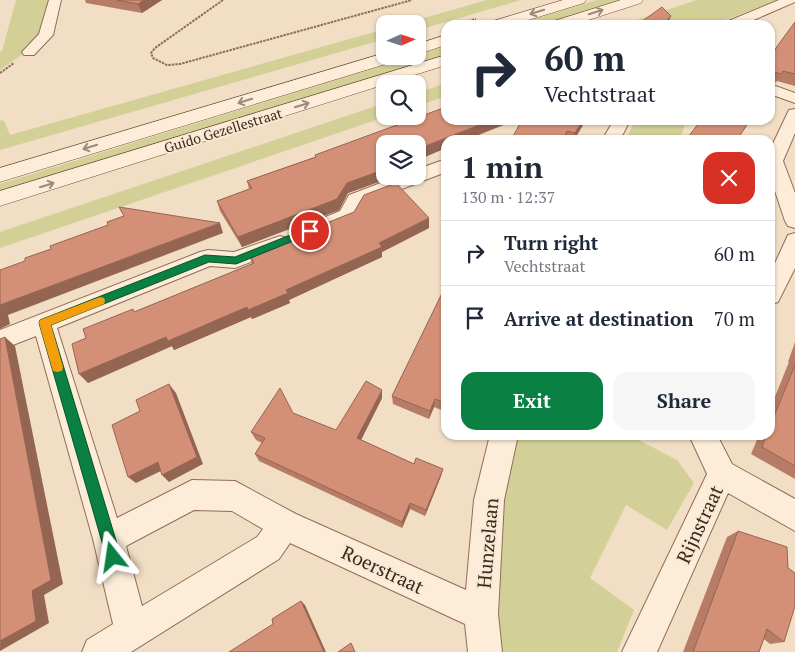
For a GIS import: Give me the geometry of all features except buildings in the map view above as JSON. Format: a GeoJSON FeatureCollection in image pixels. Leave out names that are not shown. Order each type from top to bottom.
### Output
{"type":"FeatureCollection","features":[{"type":"Feature","properties":{"kind":"main road"},"geometry":{"type":"LineString","coordinates":[[513,20],[579,0]]}},
{"type":"Feature","properties":{"kind":"main road"},"geometry":{"type":"LineString","coordinates":[[573,20],[636,0]]}},
{"type":"Feature","properties":{"kind":"main road"},"geometry":{"type":"LineString","coordinates":[[426,46],[441,42]]}},
{"type":"Feature","properties":{"kind":"main road","name":"Guido Gezellestraat"},"geometry":{"type":"LineString","coordinates":[[0,174],[376,61]]}},
{"type":"Feature","properties":{"kind":"main road","name":"Guido Gezellestraat"},"geometry":{"type":"LineString","coordinates":[[0,200],[441,62]]}},
{"type":"Feature","properties":{"kind":"street"},"geometry":{"type":"LineString","coordinates":[[29,52],[46,35],[55,0]]}},
{"type":"Feature","properties":{"kind":"street"},"geometry":{"type":"LineString","coordinates":[[742,20],[790,0]]}},
{"type":"Feature","properties":{"kind":"street"},"geometry":{"type":"LineString","coordinates":[[776,5],[795,12]]}},
{"type":"Feature","properties":{"kind":"street"},"geometry":{"type":"LineString","coordinates":[[775,91],[795,98]]}},
{"type":"Feature","properties":{"kind":"street"},"geometry":{"type":"LineString","coordinates":[[775,159],[795,114]]}},
{"type":"Feature","properties":{"kind":"street"},"geometry":{"type":"LineString","coordinates":[[775,164],[795,221]]}},
{"type":"Feature","properties":{"kind":"street"},"geometry":{"type":"LineString","coordinates":[[426,173],[441,167]]}},
{"type":"Feature","properties":{"kind":"street"},"geometry":{"type":"LineString","coordinates":[[0,340],[208,258],[236,260],[347,216],[356,200],[394,185]]}},
{"type":"Feature","properties":{"kind":"street"},"geometry":{"type":"LineString","coordinates":[[775,286],[789,258],[795,240]]}},
{"type":"Feature","properties":{"kind":"street"},"geometry":{"type":"LineString","coordinates":[[44,323],[108,539],[132,631]]}},
{"type":"Feature","properties":{"kind":"street","name":"Hunzelaan"},"geometry":{"type":"LineString","coordinates":[[485,652],[481,614],[489,500],[503,440]]}},
{"type":"Feature","properties":{"kind":"street"},"geometry":{"type":"LineString","coordinates":[[705,440],[722,474]]}},
{"type":"Feature","properties":{"kind":"street","name":"Rijnstraat"},"geometry":{"type":"LineString","coordinates":[[640,652],[722,474],[795,516]]}},
{"type":"Feature","properties":{"kind":"street","name":"Roerstraat"},"geometry":{"type":"LineString","coordinates":[[108,539],[192,495],[235,496],[285,524],[481,614]]}},
{"type":"Feature","properties":{"kind":"street"},"geometry":{"type":"LineString","coordinates":[[99,652],[268,548],[285,524]]}},
{"type":"Feature","properties":{"kind":"path"},"geometry":{"type":"LineString","coordinates":[[223,0],[155,48],[151,53],[153,58],[167,65],[180,64],[412,0]]}},
{"type":"Feature","properties":{"kind":"shaded area"},"geometry":{"type":"Polygon","coordinates":[[[16,0],[52,0],[42,35],[26,52],[0,70],[0,52],[2,51],[16,0]]]}},
{"type":"Feature","properties":{"kind":"shaded area"},"geometry":{"type":"Polygon","coordinates":[[[487,0],[521,0],[452,20],[441,20],[441,23],[426,28],[426,17],[487,0]]]}},
{"type":"Feature","properties":{"kind":"shaded area"},"geometry":{"type":"Polygon","coordinates":[[[597,0],[624,0],[559,20],[531,20],[597,0]]]}},
{"type":"Feature","properties":{"kind":"shaded area"},"geometry":{"type":"Polygon","coordinates":[[[697,0],[778,0],[725,20],[636,20],[697,0]]]}},
{"type":"Feature","properties":{"kind":"shaded area"},"geometry":{"type":"Polygon","coordinates":[[[376,32],[376,42],[0,150],[0,120],[4,121],[10,135],[376,32]]]}},
{"type":"Feature","properties":{"kind":"shaded area"},"geometry":{"type":"Polygon","coordinates":[[[441,48],[441,57],[426,61],[426,52],[441,48]]]}},
{"type":"Feature","properties":{"kind":"shaded area"},"geometry":{"type":"Polygon","coordinates":[[[385,65],[414,65],[376,75],[376,77],[0,194],[0,184],[385,65]]]}},
{"type":"Feature","properties":{"kind":"shaded area"},"geometry":{"type":"Polygon","coordinates":[[[441,85],[441,98],[426,103],[426,90],[441,85]]]}},
{"type":"Feature","properties":{"kind":"shaded area"},"geometry":{"type":"Polygon","coordinates":[[[376,106],[376,120],[0,248],[0,232],[376,106]]]}},
{"type":"Feature","properties":{"kind":"shaded area"},"geometry":{"type":"Polygon","coordinates":[[[633,125],[685,125],[681,135],[628,135],[633,125]]]}},
{"type":"Feature","properties":{"kind":"shaded area"},"geometry":{"type":"Polygon","coordinates":[[[513,440],[639,440],[677,460],[694,483],[667,530],[626,505],[590,578],[634,610],[617,652],[500,652],[497,560],[504,467],[513,440]]]}},
{"type":"Feature","properties":{"kind":"slow traffic"},"geometry":{"type":"LineString","coordinates":[[57,367],[44,323],[100,301]]}},
{"type":"Feature","properties":{"kind":"route"},"geometry":{"type":"LineString","coordinates":[[113,557],[44,323],[208,258],[236,260],[310,231]]}}]}
